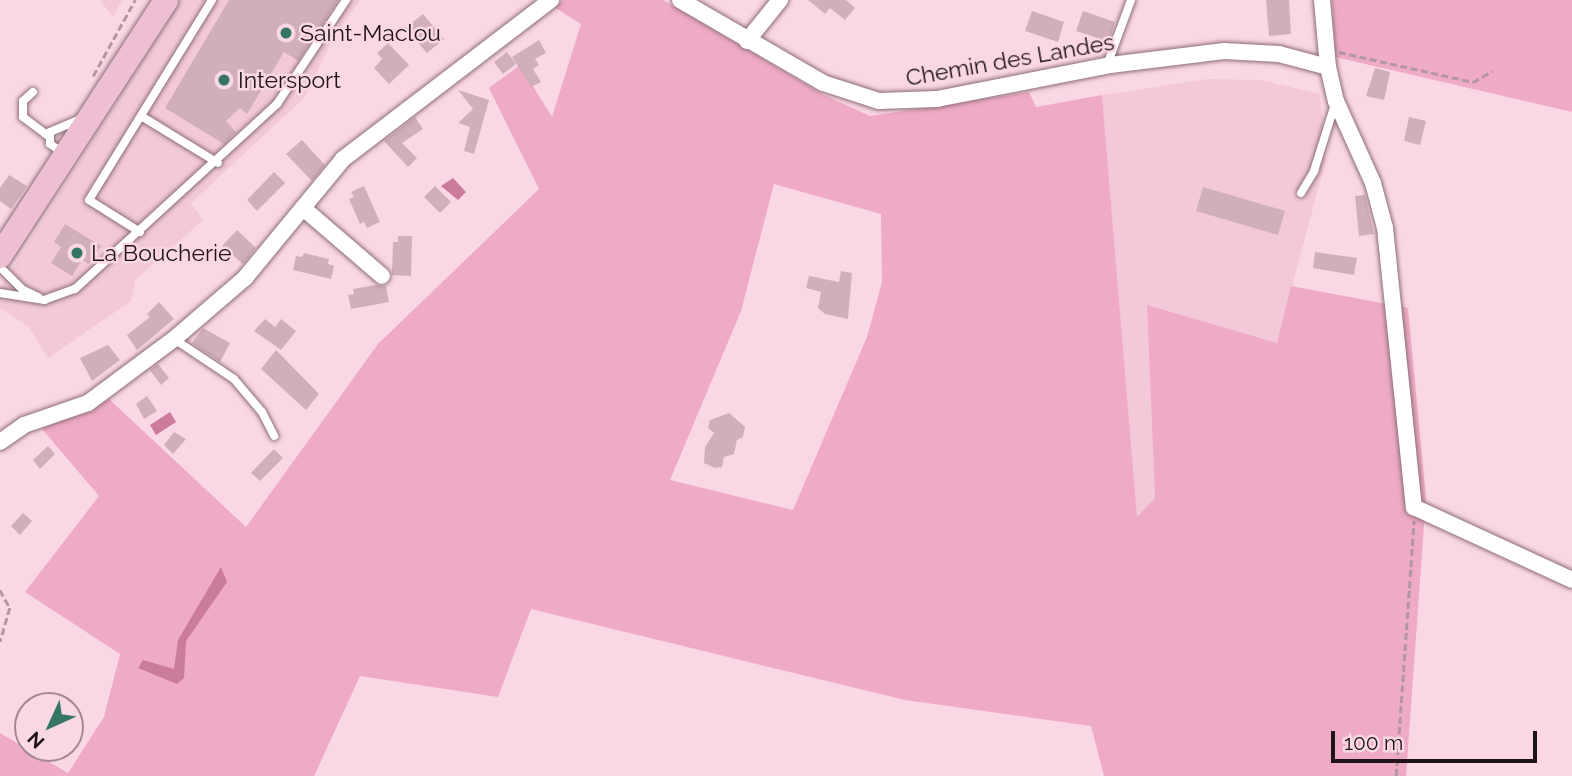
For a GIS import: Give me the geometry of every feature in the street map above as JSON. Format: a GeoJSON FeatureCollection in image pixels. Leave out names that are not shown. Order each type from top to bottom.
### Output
{"type":"FeatureCollection","features":[{"type":"Feature","properties":{"kind":"main road"},"geometry":{"type":"LineString","coordinates":[[56,145],[81,120],[150,0]]}},
{"type":"Feature","properties":{"kind":"main road"},"geometry":{"type":"LineString","coordinates":[[0,256],[56,145],[166,0]]}},
{"type":"Feature","properties":{"kind":"street"},"geometry":{"type":"LineString","coordinates":[[0,442],[24,425],[88,402],[174,339],[245,278],[343,159],[370,135],[551,0]]}},
{"type":"Feature","properties":{"kind":"street","name":"Chemin des Landes"},"geometry":{"type":"LineString","coordinates":[[680,0],[823,83],[879,102],[937,99],[1107,65],[1224,51],[1279,54],[1328,68]]}},
{"type":"Feature","properties":{"kind":"street"},"geometry":{"type":"LineString","coordinates":[[747,41],[780,0]]}},
{"type":"Feature","properties":{"kind":"street"},"geometry":{"type":"LineString","coordinates":[[1322,0],[1328,68],[1336,101],[1373,183],[1385,228],[1414,507],[1572,580]]}},
{"type":"Feature","properties":{"kind":"street"},"geometry":{"type":"LineString","coordinates":[[303,208],[382,276]]}},
{"type":"Feature","properties":{"kind":"lane"},"geometry":{"type":"LineString","coordinates":[[140,232],[89,200],[212,0]]}},
{"type":"Feature","properties":{"kind":"lane"},"geometry":{"type":"LineString","coordinates":[[0,293],[44,300],[75,289],[218,163],[277,104],[346,0]]}},
{"type":"Feature","properties":{"kind":"lane"},"geometry":{"type":"LineString","coordinates":[[1107,65],[1131,0]]}},
{"type":"Feature","properties":{"kind":"lane"},"geometry":{"type":"LineString","coordinates":[[33,92],[23,102],[23,117],[56,145]]}},
{"type":"Feature","properties":{"kind":"lane"},"geometry":{"type":"LineString","coordinates":[[1301,193],[1314,171],[1336,101]]}},
{"type":"Feature","properties":{"kind":"lane"},"geometry":{"type":"LineString","coordinates":[[141,116],[218,163]]}},
{"type":"Feature","properties":{"kind":"lane"},"geometry":{"type":"LineString","coordinates":[[0,267],[23,290],[44,300]]}},
{"type":"Feature","properties":{"kind":"lane"},"geometry":{"type":"LineString","coordinates":[[174,339],[234,379],[262,412],[274,436]]}},
{"type":"Feature","properties":{"kind":"path"},"geometry":{"type":"LineString","coordinates":[[98,88],[93,73],[135,0]]}},
{"type":"Feature","properties":{"kind":"path"},"geometry":{"type":"LineString","coordinates":[[1326,50],[1474,82],[1492,71]]}},
{"type":"Feature","properties":{"kind":"path"},"geometry":{"type":"LineString","coordinates":[[1396,776],[1414,507]]}},
{"type":"Feature","properties":{"kind":"path"},"geometry":{"type":"LineString","coordinates":[[0,590],[10,608],[0,642]]}},
{"type":"Feature","properties":{"kind":"shaded area"},"geometry":{"type":"Polygon","coordinates":[[[100,0],[122,0],[113,17],[100,0]]]}},
{"type":"Feature","properties":{"kind":"shaded area"},"geometry":{"type":"Polygon","coordinates":[[[181,0],[360,0],[334,36],[304,98],[191,203],[203,220],[135,280],[131,301],[48,358],[29,327],[0,308],[0,288],[181,0]]]}},
{"type":"Feature","properties":{"kind":"shaded area"},"geometry":{"type":"Polygon","coordinates":[[[563,0],[663,0],[824,95],[870,116],[1029,92],[1036,107],[1102,95],[1137,517],[1155,498],[1147,305],[1277,343],[1291,286],[1408,308],[1426,498],[1406,776],[1104,776],[1091,726],[905,700],[531,609],[498,697],[360,676],[314,776],[0,776],[0,733],[14,741],[14,762],[49,762],[68,773],[75,762],[84,762],[84,748],[104,717],[120,654],[25,592],[99,496],[42,429],[109,399],[246,527],[378,344],[539,189],[489,88],[520,65],[552,117],[581,24],[554,7],[563,0]],[[774,184],[741,311],[670,480],[793,510],[867,337],[882,282],[881,214],[774,184]]]}},
{"type":"Feature","properties":{"kind":"shaded area"},"geometry":{"type":"Polygon","coordinates":[[[1332,0],[1572,0],[1572,112],[1335,57],[1332,0]]]}},
{"type":"Feature","properties":{"kind":"shaded area"},"geometry":{"type":"Polygon","coordinates":[[[1208,79],[1260,80],[1320,94],[1326,159],[1277,343],[1147,306],[1155,498],[1137,518],[1102,95],[1208,79]]]}},
{"type":"Feature","properties":{"kind":"shaded area"},"geometry":{"type":"Polygon","coordinates":[[[453,178],[466,192],[458,200],[441,186],[453,178]]]}},
{"type":"Feature","properties":{"kind":"shaded area"},"geometry":{"type":"Polygon","coordinates":[[[170,412],[176,422],[156,435],[150,425],[170,412]]]}},
{"type":"Feature","properties":{"kind":"shaded area"},"geometry":{"type":"Polygon","coordinates":[[[221,567],[227,582],[186,641],[184,678],[177,684],[138,668],[143,660],[174,669],[178,640],[221,567]]]}},
{"type":"Feature","properties":{"kind":"building","name":"Intersport"},"geometry":{"type":"Polygon","coordinates":[[[229,0],[338,0],[298,61],[284,52],[247,114],[240,108],[226,121],[236,132],[224,144],[165,108],[229,0]]]}},
{"type":"Feature","properties":{"kind":"building"},"geometry":{"type":"Polygon","coordinates":[[[808,0],[846,0],[855,8],[845,20],[830,8],[825,14],[808,0]]]}},
{"type":"Feature","properties":{"kind":"building"},"geometry":{"type":"Polygon","coordinates":[[[1266,0],[1289,0],[1291,34],[1269,36],[1266,0]]]}},
{"type":"Feature","properties":{"kind":"building"},"geometry":{"type":"Polygon","coordinates":[[[1032,11],[1064,22],[1058,42],[1025,31],[1032,11]]]}},
{"type":"Feature","properties":{"kind":"building"},"geometry":{"type":"Polygon","coordinates":[[[1083,11],[1115,22],[1109,42],[1076,31],[1083,11]]]}},
{"type":"Feature","properties":{"kind":"building"},"geometry":{"type":"Polygon","coordinates":[[[423,14],[444,39],[427,53],[405,28],[423,14]]]}},
{"type":"Feature","properties":{"kind":"building"},"geometry":{"type":"Polygon","coordinates":[[[539,40],[546,53],[535,59],[539,65],[533,69],[541,82],[531,87],[512,57],[539,40]]]}},
{"type":"Feature","properties":{"kind":"building"},"geometry":{"type":"Polygon","coordinates":[[[388,43],[409,65],[389,84],[374,68],[382,59],[377,53],[388,43]]]}},
{"type":"Feature","properties":{"kind":"building"},"geometry":{"type":"Polygon","coordinates":[[[507,52],[516,64],[503,74],[494,62],[507,52]]]}},
{"type":"Feature","properties":{"kind":"building"},"geometry":{"type":"Polygon","coordinates":[[[1375,68],[1390,72],[1384,100],[1366,96],[1375,68]]]}},
{"type":"Feature","properties":{"kind":"building"},"geometry":{"type":"Polygon","coordinates":[[[458,90],[489,100],[474,154],[464,151],[470,127],[458,123],[473,109],[458,90]]]}},
{"type":"Feature","properties":{"kind":"building"},"geometry":{"type":"Polygon","coordinates":[[[415,117],[423,129],[402,143],[417,158],[408,167],[384,141],[415,117]]]}},
{"type":"Feature","properties":{"kind":"building"},"geometry":{"type":"Polygon","coordinates":[[[1409,117],[1426,121],[1420,145],[1404,141],[1409,117]]]}},
{"type":"Feature","properties":{"kind":"building"},"geometry":{"type":"Polygon","coordinates":[[[302,140],[325,165],[312,181],[286,154],[302,140]]]}},
{"type":"Feature","properties":{"kind":"building"},"geometry":{"type":"Polygon","coordinates":[[[274,172],[285,183],[257,211],[247,200],[274,172]]]}},
{"type":"Feature","properties":{"kind":"building"},"geometry":{"type":"Polygon","coordinates":[[[9,175],[27,186],[11,209],[0,201],[0,188],[9,175]]]}},
{"type":"Feature","properties":{"kind":"building"},"geometry":{"type":"Polygon","coordinates":[[[364,186],[380,222],[367,228],[364,222],[360,224],[349,199],[354,197],[351,192],[364,186]]]}},
{"type":"Feature","properties":{"kind":"building"},"geometry":{"type":"Polygon","coordinates":[[[435,186],[451,202],[440,213],[424,197],[435,186]]]}},
{"type":"Feature","properties":{"kind":"building"},"geometry":{"type":"Polygon","coordinates":[[[1203,187],[1285,211],[1278,235],[1196,211],[1203,187]]]}},
{"type":"Feature","properties":{"kind":"building"},"geometry":{"type":"Polygon","coordinates":[[[1365,195],[1374,234],[1359,236],[1355,196],[1365,195]]]}},
{"type":"Feature","properties":{"kind":"building","name":"La Boucherie"},"geometry":{"type":"Polygon","coordinates":[[[65,224],[101,246],[89,264],[82,260],[72,276],[51,263],[61,247],[54,242],[65,224]]]}},
{"type":"Feature","properties":{"kind":"building"},"geometry":{"type":"Polygon","coordinates":[[[237,230],[256,248],[243,264],[222,246],[237,230]]]}},
{"type":"Feature","properties":{"kind":"building"},"geometry":{"type":"Polygon","coordinates":[[[398,236],[412,236],[411,276],[392,275],[393,242],[398,242],[398,236]]]}},
{"type":"Feature","properties":{"kind":"building"},"geometry":{"type":"Polygon","coordinates":[[[1315,252],[1357,258],[1354,275],[1313,268],[1315,252]]]}},
{"type":"Feature","properties":{"kind":"building"},"geometry":{"type":"Polygon","coordinates":[[[304,253],[329,259],[328,264],[334,266],[331,279],[293,270],[296,256],[302,257],[304,253]]]}},
{"type":"Feature","properties":{"kind":"building"},"geometry":{"type":"Polygon","coordinates":[[[841,271],[852,273],[848,319],[825,314],[818,308],[821,292],[806,288],[809,276],[839,282],[841,271]]]}},
{"type":"Feature","properties":{"kind":"building"},"geometry":{"type":"Polygon","coordinates":[[[386,286],[389,302],[351,309],[348,295],[354,294],[353,289],[386,286]]]}},
{"type":"Feature","properties":{"kind":"building"},"geometry":{"type":"Polygon","coordinates":[[[159,302],[174,319],[137,350],[127,335],[150,317],[147,314],[159,302]]]}},
{"type":"Feature","properties":{"kind":"building"},"geometry":{"type":"Polygon","coordinates":[[[265,319],[275,327],[281,319],[296,331],[281,350],[254,331],[265,319]]]}},
{"type":"Feature","properties":{"kind":"building"},"geometry":{"type":"Polygon","coordinates":[[[203,328],[230,343],[220,362],[192,343],[203,328]]]}},
{"type":"Feature","properties":{"kind":"building"},"geometry":{"type":"Polygon","coordinates":[[[108,345],[120,360],[92,381],[80,358],[108,345]]]}},
{"type":"Feature","properties":{"kind":"building"},"geometry":{"type":"Polygon","coordinates":[[[276,350],[319,394],[306,410],[261,369],[276,350]]]}},
{"type":"Feature","properties":{"kind":"building"},"geometry":{"type":"Polygon","coordinates":[[[158,364],[169,378],[161,385],[150,370],[158,364]]]}},
{"type":"Feature","properties":{"kind":"building"},"geometry":{"type":"Polygon","coordinates":[[[147,396],[157,411],[144,419],[136,404],[147,396]]]}},
{"type":"Feature","properties":{"kind":"building"},"geometry":{"type":"Polygon","coordinates":[[[729,413],[745,427],[743,437],[737,440],[734,454],[724,457],[722,467],[715,468],[704,463],[705,447],[714,433],[708,428],[710,420],[729,413]]]}},
{"type":"Feature","properties":{"kind":"building"},"geometry":{"type":"Polygon","coordinates":[[[174,432],[186,439],[173,454],[164,445],[174,432]]]}},
{"type":"Feature","properties":{"kind":"building"},"geometry":{"type":"Polygon","coordinates":[[[48,446],[55,454],[40,469],[33,460],[48,446]]]}},
{"type":"Feature","properties":{"kind":"building"},"geometry":{"type":"Polygon","coordinates":[[[274,449],[283,458],[260,481],[251,473],[274,449]]]}},
{"type":"Feature","properties":{"kind":"building"},"geometry":{"type":"Polygon","coordinates":[[[23,513],[32,521],[20,535],[11,526],[23,513]]]}},
{"type":"Feature","properties":{"kind":"place","name":"Saint-Maclou"},"geometry":{"type":"Point","coordinates":[286,33]}},
{"type":"Feature","properties":{"kind":"place","name":"Intersport"},"geometry":{"type":"Point","coordinates":[224,80]}},
{"type":"Feature","properties":{"kind":"place","name":"La Boucherie"},"geometry":{"type":"Point","coordinates":[77,253]}}]}
